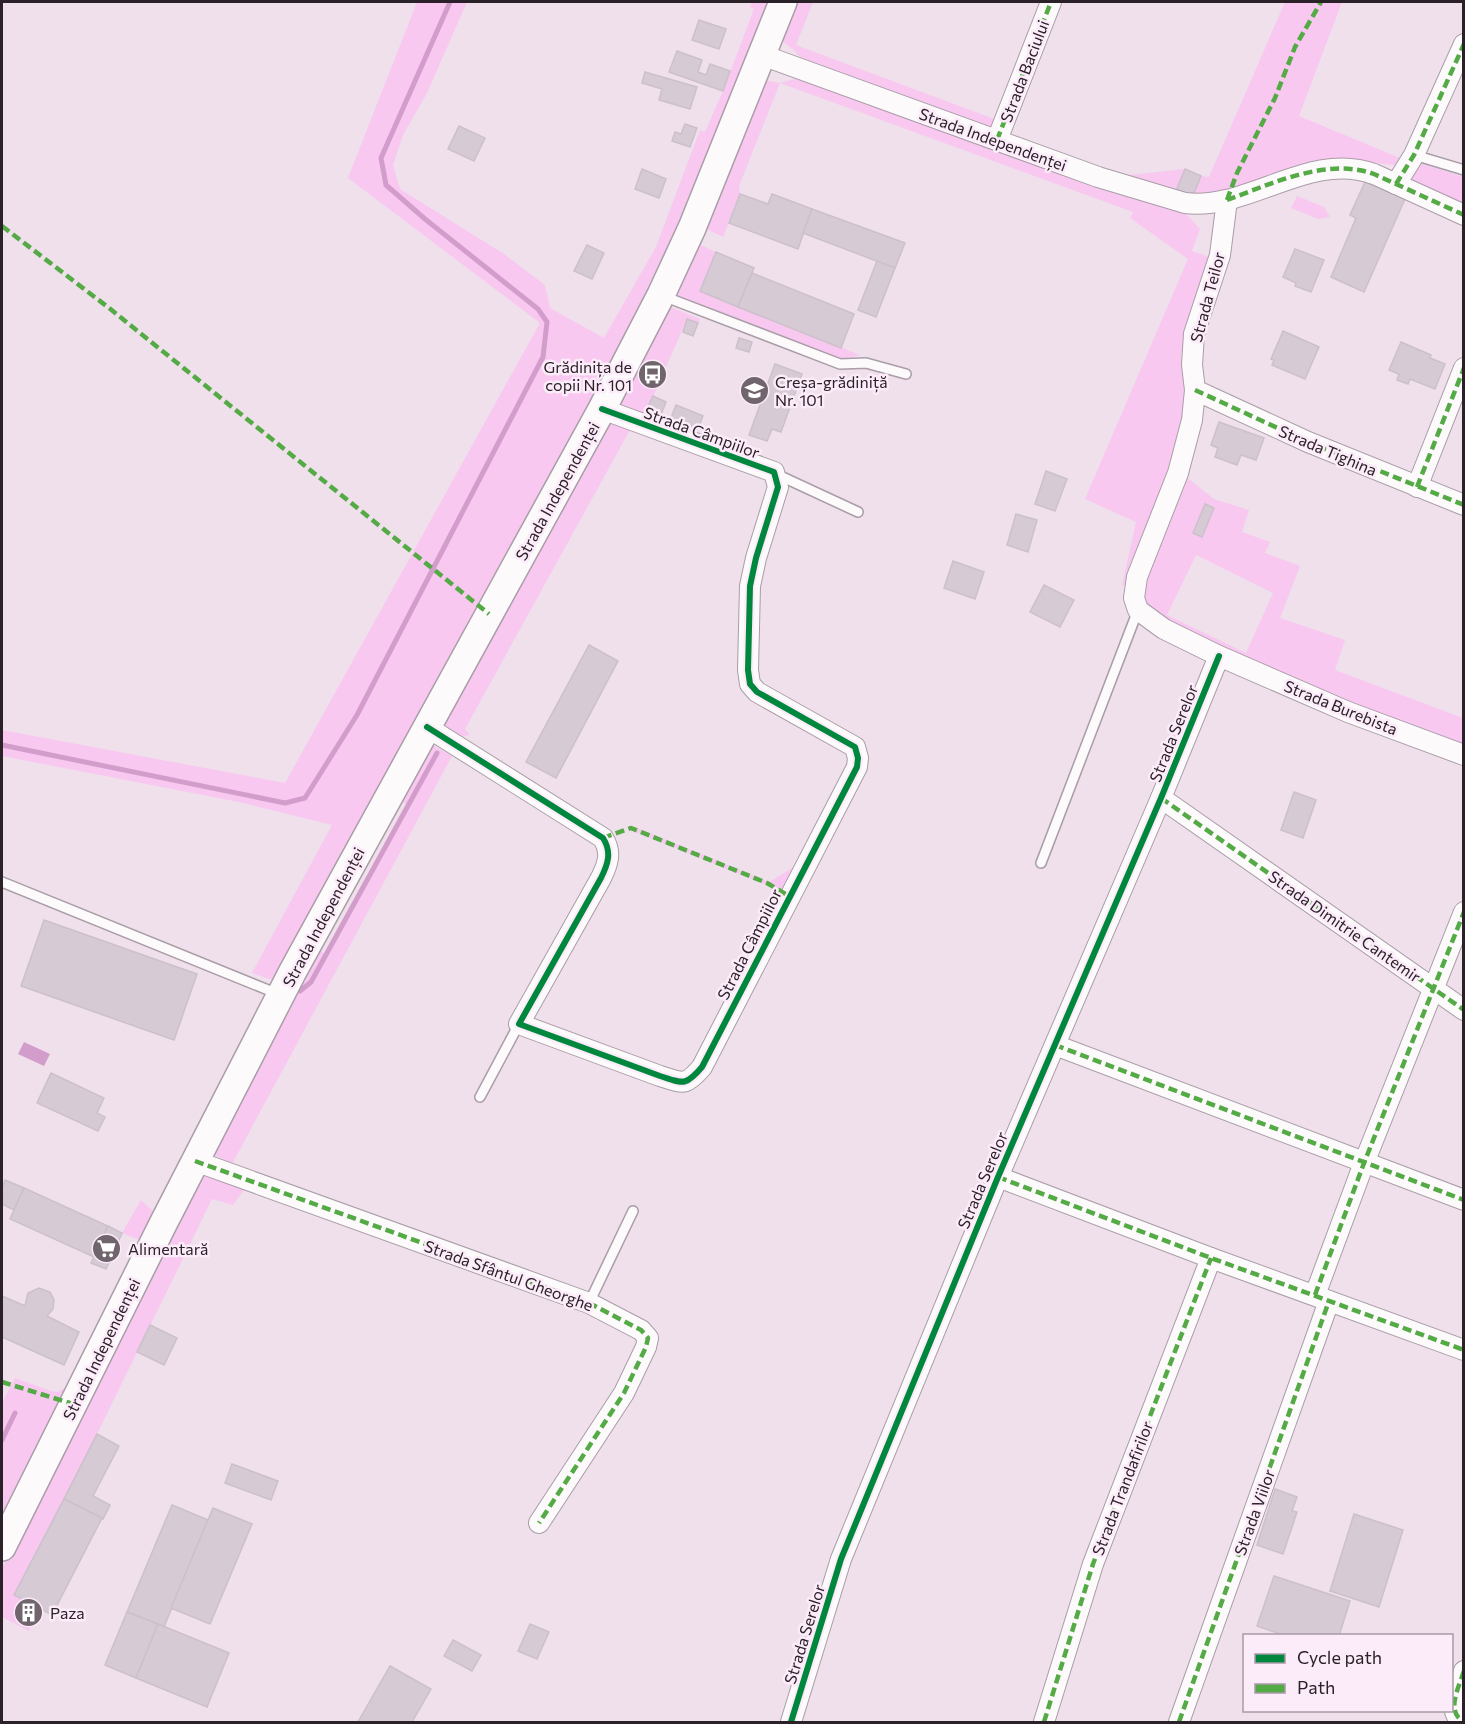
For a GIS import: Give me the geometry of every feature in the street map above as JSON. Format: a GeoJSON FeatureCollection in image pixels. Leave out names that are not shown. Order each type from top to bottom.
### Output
{"type":"FeatureCollection","features":[{"type":"Feature","properties":{"kind":"main road","name":"Strada Independenței"},"geometry":{"type":"LineString","coordinates":[[2,1547],[280,995],[602,409],[661,295],[692,228],[783,2]]}},
{"type":"Feature","properties":{"kind":"street","name":"Strada Baciului"},"geometry":{"type":"LineString","coordinates":[[998,140],[1051,2]]}},
{"type":"Feature","properties":{"kind":"street"},"geometry":{"type":"LineString","coordinates":[[1396,184],[1414,155],[1464,44]]}},
{"type":"Feature","properties":{"kind":"street","name":"Strada Independenței"},"geometry":{"type":"LineString","coordinates":[[762,55],[1098,177],[1185,203],[1199,205],[1227,200]]}},
{"type":"Feature","properties":{"kind":"street"},"geometry":{"type":"LineString","coordinates":[[1227,200],[1309,173],[1346,168],[1361,170],[1464,215]]}},
{"type":"Feature","properties":{"kind":"street","name":"Strada Teilor"},"geometry":{"type":"LineString","coordinates":[[1138,610],[1134,598],[1137,577],[1178,472],[1192,420],[1194,334],[1220,255],[1227,200]]}},
{"type":"Feature","properties":{"kind":"street"},"geometry":{"type":"LineString","coordinates":[[1417,487],[1464,368]]}},
{"type":"Feature","properties":{"kind":"street","name":"Strada Tighina"},"geometry":{"type":"LineString","coordinates":[[1194,390],[1308,442],[1464,505]]}},
{"type":"Feature","properties":{"kind":"street","name":"Strada Câmpiilor"},"geometry":{"type":"LineString","coordinates":[[519,1024],[660,1076],[680,1082],[691,1079],[702,1067],[857,767],[858,758],[855,747],[757,692],[750,684],[748,670],[750,586],[778,487],[774,472],[602,409]]}},
{"type":"Feature","properties":{"kind":"street"},"geometry":{"type":"LineString","coordinates":[[1138,610],[1164,629],[1219,656]]}},
{"type":"Feature","properties":{"kind":"street","name":"Strada Burebista"},"geometry":{"type":"LineString","coordinates":[[1219,656],[1348,712],[1464,755]]}},
{"type":"Feature","properties":{"kind":"street","name":"Strada Serelor"},"geometry":{"type":"LineString","coordinates":[[790,1722],[841,1559],[998,1177],[1161,798],[1219,656]]}},
{"type":"Feature","properties":{"kind":"street"},"geometry":{"type":"LineString","coordinates":[[427,727],[603,838],[609,846],[607,865],[601,878],[519,1024]]}},
{"type":"Feature","properties":{"kind":"street","name":"Strada Dimitrie Cantemir"},"geometry":{"type":"LineString","coordinates":[[1161,798],[1433,988],[1364,1163],[1322,1298]]}},
{"type":"Feature","properties":{"kind":"street"},"geometry":{"type":"LineString","coordinates":[[1464,912],[1433,988],[1464,1010]]}},
{"type":"Feature","properties":{"kind":"street"},"geometry":{"type":"LineString","coordinates":[[1055,1045],[1464,1200]]}},
{"type":"Feature","properties":{"kind":"street","name":"Strada Sfântul Gheorghe"},"geometry":{"type":"LineString","coordinates":[[195,1161],[589,1303],[642,1330],[648,1338],[646,1347],[624,1393],[538,1523]]}},
{"type":"Feature","properties":{"kind":"street"},"geometry":{"type":"LineString","coordinates":[[998,1177],[1211,1258],[1464,1350]]}},
{"type":"Feature","properties":{"kind":"street","name":"Strada Trandafirilor"},"geometry":{"type":"LineString","coordinates":[[1044,1722],[1093,1564],[1211,1258]]}},
{"type":"Feature","properties":{"kind":"street","name":"Strada Viilor"},"geometry":{"type":"LineString","coordinates":[[1179,1722],[1322,1298]]}},
{"type":"Feature","properties":{"kind":"street"},"geometry":{"type":"LineString","coordinates":[[1464,1671],[1454,1710],[1457,1719],[1464,1722]]}},
{"type":"Feature","properties":{"kind":"lane"},"geometry":{"type":"LineString","coordinates":[[1414,155],[1464,170]]}},
{"type":"Feature","properties":{"kind":"lane"},"geometry":{"type":"LineString","coordinates":[[661,295],[840,364],[866,363],[906,374]]}},
{"type":"Feature","properties":{"kind":"lane","name":"Strada Câmpiilor"},"geometry":{"type":"LineString","coordinates":[[774,472],[858,512]]}},
{"type":"Feature","properties":{"kind":"lane"},"geometry":{"type":"LineString","coordinates":[[1041,863],[1138,610]]}},
{"type":"Feature","properties":{"kind":"lane"},"geometry":{"type":"LineString","coordinates":[[2,882],[280,995]]}},
{"type":"Feature","properties":{"kind":"lane"},"geometry":{"type":"LineString","coordinates":[[480,1096],[519,1024]]}},
{"type":"Feature","properties":{"kind":"lane"},"geometry":{"type":"LineString","coordinates":[[589,1303],[633,1211]]}},
{"type":"Feature","properties":{"kind":"shaded area"},"geometry":{"type":"Polygon","coordinates":[[[417,2],[467,2],[427,93],[403,135],[393,165],[400,189],[504,254],[545,285],[550,308],[604,338],[656,247],[700,130],[705,132],[723,91],[754,9],[750,7],[752,2],[778,2],[623,351],[272,980],[252,973],[332,825],[239,802],[2,756],[2,730],[285,783],[540,323],[348,178],[417,2]]]}},
{"type":"Feature","properties":{"kind":"shaded area"},"geometry":{"type":"Polygon","coordinates":[[[796,2],[813,2],[796,45],[997,120],[989,129],[804,62],[781,40],[796,2]]]}},
{"type":"Feature","properties":{"kind":"shaded area"},"geometry":{"type":"Polygon","coordinates":[[[1285,2],[1342,2],[1299,116],[1400,158],[1395,165],[1365,162],[1192,198],[1201,176],[1209,177],[1285,2]]]}},
{"type":"Feature","properties":{"kind":"shaded area"},"geometry":{"type":"Polygon","coordinates":[[[798,78],[1185,213],[1200,229],[1192,251],[1212,258],[1181,353],[1185,400],[1174,457],[1128,584],[1122,586],[1136,522],[1085,499],[1188,259],[1130,218],[1133,212],[780,83],[798,78]]]}},
{"type":"Feature","properties":{"kind":"shaded area"},"geometry":{"type":"Polygon","coordinates":[[[763,80],[780,83],[739,186],[740,194],[723,237],[702,227],[763,80]]]}},
{"type":"Feature","properties":{"kind":"shaded area"},"geometry":{"type":"Polygon","coordinates":[[[1417,162],[1463,177],[1463,209],[1416,187],[1410,175],[1417,162]]]}},
{"type":"Feature","properties":{"kind":"shaded area"},"geometry":{"type":"Polygon","coordinates":[[[1185,169],[1176,191],[1135,182],[1130,175],[1185,169]]]}},
{"type":"Feature","properties":{"kind":"shaded area"},"geometry":{"type":"Polygon","coordinates":[[[1297,196],[1324,207],[1330,217],[1318,219],[1291,208],[1297,196]]]}},
{"type":"Feature","properties":{"kind":"shaded area"},"geometry":{"type":"Polygon","coordinates":[[[694,242],[716,252],[700,291],[860,355],[842,359],[670,295],[694,242]]]}},
{"type":"Feature","properties":{"kind":"shaded area"},"geometry":{"type":"Polygon","coordinates":[[[665,305],[700,319],[698,323],[687,319],[645,415],[615,405],[665,305]]]}},
{"type":"Feature","properties":{"kind":"shaded area"},"geometry":{"type":"Polygon","coordinates":[[[607,421],[631,428],[465,729],[470,735],[460,737],[438,724],[607,421]]]}},
{"type":"Feature","properties":{"kind":"shaded area"},"geometry":{"type":"Polygon","coordinates":[[[1185,476],[1214,499],[1249,510],[1242,532],[1270,542],[1265,553],[1300,566],[1280,618],[1345,640],[1335,670],[1463,718],[1463,747],[1365,712],[1162,623],[1143,603],[1140,588],[1185,476]],[[1196,555],[1167,615],[1246,653],[1273,593],[1196,555]]]}},
{"type":"Feature","properties":{"kind":"shaded area"},"geometry":{"type":"Polygon","coordinates":[[[428,742],[452,756],[232,1164],[209,1152],[312,947],[327,955],[410,807],[396,798],[428,742]]]}},
{"type":"Feature","properties":{"kind":"shaded area"},"geometry":{"type":"Polygon","coordinates":[[[635,827],[769,882],[796,866],[782,894],[769,886],[633,831],[635,827]]]}},
{"type":"Feature","properties":{"kind":"shaded area"},"geometry":{"type":"Polygon","coordinates":[[[24,1042],[50,1054],[44,1066],[18,1054],[24,1042]]]}},
{"type":"Feature","properties":{"kind":"shaded area"},"geometry":{"type":"Polygon","coordinates":[[[201,1171],[246,1187],[233,1205],[212,1199],[15,1595],[25,1601],[18,1615],[33,1623],[29,1631],[2,1617],[2,1568],[201,1171]]]}},
{"type":"Feature","properties":{"kind":"shaded area"},"geometry":{"type":"Polygon","coordinates":[[[141,1200],[153,1211],[140,1240],[122,1233],[141,1200]]]}},
{"type":"Feature","properties":{"kind":"shaded area"},"geometry":{"type":"Polygon","coordinates":[[[15,1378],[51,1391],[57,1392],[65,1388],[68,1391],[2,1526],[2,1403],[15,1378]]]}},
{"type":"Feature","properties":{"kind":"building"},"geometry":{"type":"Polygon","coordinates":[[[699,20],[726,29],[719,49],[692,40],[699,20]]]}},
{"type":"Feature","properties":{"kind":"building"},"geometry":{"type":"Polygon","coordinates":[[[677,51],[702,60],[698,72],[706,75],[710,64],[730,71],[723,91],[669,72],[677,51]]]}},
{"type":"Feature","properties":{"kind":"building"},"geometry":{"type":"Polygon","coordinates":[[[645,72],[697,87],[690,109],[659,100],[662,89],[642,83],[645,72]]]}},
{"type":"Feature","properties":{"kind":"building"},"geometry":{"type":"Polygon","coordinates":[[[685,124],[697,128],[690,147],[672,141],[675,132],[681,134],[685,124]]]}},
{"type":"Feature","properties":{"kind":"building"},"geometry":{"type":"Polygon","coordinates":[[[459,126],[485,138],[474,161],[448,149],[459,126]]]}},
{"type":"Feature","properties":{"kind":"building"},"geometry":{"type":"Polygon","coordinates":[[[642,169],[666,179],[659,198],[635,189],[642,169]]]}},
{"type":"Feature","properties":{"kind":"building"},"geometry":{"type":"Polygon","coordinates":[[[1185,169],[1201,176],[1192,198],[1176,191],[1185,169]]]}},
{"type":"Feature","properties":{"kind":"building"},"geometry":{"type":"Polygon","coordinates":[[[1365,182],[1405,199],[1364,292],[1331,277],[1356,218],[1350,215],[1365,182]]]}},
{"type":"Feature","properties":{"kind":"building"},"geometry":{"type":"Polygon","coordinates":[[[740,194],[768,204],[772,194],[812,209],[798,249],[729,223],[740,194]]]}},
{"type":"Feature","properties":{"kind":"building"},"geometry":{"type":"Polygon","coordinates":[[[812,209],[905,243],[895,268],[803,233],[812,209]]]}},
{"type":"Feature","properties":{"kind":"building"},"geometry":{"type":"Polygon","coordinates":[[[587,245],[604,253],[592,279],[574,271],[587,245]]]}},
{"type":"Feature","properties":{"kind":"building"},"geometry":{"type":"Polygon","coordinates":[[[1295,249],[1324,260],[1311,292],[1295,286],[1296,283],[1283,277],[1295,249]]]}},
{"type":"Feature","properties":{"kind":"building"},"geometry":{"type":"Polygon","coordinates":[[[716,252],[754,268],[738,307],[700,291],[716,252]]]}},
{"type":"Feature","properties":{"kind":"building"},"geometry":{"type":"Polygon","coordinates":[[[877,261],[895,268],[876,317],[858,310],[877,261]]]}},
{"type":"Feature","properties":{"kind":"building"},"geometry":{"type":"Polygon","coordinates":[[[752,273],[854,314],[841,348],[738,307],[752,273]]]}},
{"type":"Feature","properties":{"kind":"building"},"geometry":{"type":"Polygon","coordinates":[[[687,319],[698,323],[693,336],[683,332],[687,319]]]}},
{"type":"Feature","properties":{"kind":"building"},"geometry":{"type":"Polygon","coordinates":[[[1283,331],[1319,347],[1305,379],[1272,365],[1274,360],[1271,359],[1283,331]]]}},
{"type":"Feature","properties":{"kind":"building"},"geometry":{"type":"Polygon","coordinates":[[[739,338],[752,342],[749,352],[736,348],[739,338]]]}},
{"type":"Feature","properties":{"kind":"building"},"geometry":{"type":"Polygon","coordinates":[[[1401,342],[1445,364],[1435,389],[1410,379],[1408,384],[1397,380],[1399,374],[1389,370],[1401,342]]]}},
{"type":"Feature","properties":{"kind":"building"},"geometry":{"type":"Polygon","coordinates":[[[775,364],[802,374],[781,432],[772,429],[767,441],[749,435],[775,364]]]}},
{"type":"Feature","properties":{"kind":"building"},"geometry":{"type":"Polygon","coordinates":[[[653,396],[666,402],[660,417],[646,411],[653,396]]]}},
{"type":"Feature","properties":{"kind":"building"},"geometry":{"type":"Polygon","coordinates":[[[676,405],[703,416],[698,429],[671,418],[676,405]]]}},
{"type":"Feature","properties":{"kind":"building"},"geometry":{"type":"Polygon","coordinates":[[[1219,422],[1264,438],[1256,460],[1241,455],[1237,465],[1215,457],[1218,448],[1211,445],[1219,422]]]}},
{"type":"Feature","properties":{"kind":"building"},"geometry":{"type":"Polygon","coordinates":[[[1046,471],[1067,479],[1055,511],[1035,504],[1046,471]]]}},
{"type":"Feature","properties":{"kind":"building"},"geometry":{"type":"Polygon","coordinates":[[[1205,504],[1214,508],[1202,537],[1193,533],[1205,504]]]}},
{"type":"Feature","properties":{"kind":"building"},"geometry":{"type":"Polygon","coordinates":[[[1016,514],[1037,520],[1028,552],[1007,545],[1016,514]]]}},
{"type":"Feature","properties":{"kind":"building"},"geometry":{"type":"Polygon","coordinates":[[[953,561],[984,572],[975,599],[944,588],[953,561]]]}},
{"type":"Feature","properties":{"kind":"building"},"geometry":{"type":"Polygon","coordinates":[[[1044,585],[1074,600],[1060,627],[1030,612],[1044,585]]]}},
{"type":"Feature","properties":{"kind":"building"},"geometry":{"type":"Polygon","coordinates":[[[589,645],[618,661],[556,778],[526,762],[589,645]]]}},
{"type":"Feature","properties":{"kind":"building"},"geometry":{"type":"Polygon","coordinates":[[[1294,792],[1316,800],[1303,838],[1281,830],[1294,792]]]}},
{"type":"Feature","properties":{"kind":"building"},"geometry":{"type":"Polygon","coordinates":[[[44,920],[197,974],[174,1040],[21,986],[44,920]]]}},
{"type":"Feature","properties":{"kind":"building"},"geometry":{"type":"Polygon","coordinates":[[[51,1073],[104,1098],[97,1113],[105,1117],[98,1131],[37,1103],[51,1073]]]}},
{"type":"Feature","properties":{"kind":"building"},"geometry":{"type":"Polygon","coordinates":[[[5,1180],[24,1188],[14,1210],[2,1204],[2,1188],[5,1180]]]}},
{"type":"Feature","properties":{"kind":"building"},"geometry":{"type":"Polygon","coordinates":[[[24,1188],[108,1226],[94,1257],[10,1219],[24,1188]]]}},
{"type":"Feature","properties":{"kind":"building"},"geometry":{"type":"Polygon","coordinates":[[[108,1226],[122,1233],[106,1269],[91,1263],[108,1226]]]}},
{"type":"Feature","properties":{"kind":"building"},"geometry":{"type":"Polygon","coordinates":[[[39,1288],[50,1292],[54,1300],[53,1309],[47,1316],[79,1332],[64,1365],[2,1337],[2,1296],[25,1306],[28,1293],[39,1288]]]}},
{"type":"Feature","properties":{"kind":"building"},"geometry":{"type":"Polygon","coordinates":[[[150,1325],[177,1338],[164,1365],[137,1352],[150,1325]]]}},
{"type":"Feature","properties":{"kind":"building"},"geometry":{"type":"Polygon","coordinates":[[[97,1434],[119,1446],[93,1496],[110,1505],[103,1519],[64,1499],[97,1434]]]}},
{"type":"Feature","properties":{"kind":"building"},"geometry":{"type":"Polygon","coordinates":[[[232,1464],[278,1481],[271,1500],[225,1483],[232,1464]]]}},
{"type":"Feature","properties":{"kind":"building"},"geometry":{"type":"Polygon","coordinates":[[[1275,1489],[1297,1497],[1292,1511],[1297,1512],[1283,1554],[1257,1545],[1275,1489]]]}},
{"type":"Feature","properties":{"kind":"building"},"geometry":{"type":"Polygon","coordinates":[[[64,1499],[102,1518],[52,1615],[14,1595],[64,1499]]]}},
{"type":"Feature","properties":{"kind":"building"},"geometry":{"type":"Polygon","coordinates":[[[172,1505],[208,1520],[164,1627],[127,1612],[172,1505]]]}},
{"type":"Feature","properties":{"kind":"building"},"geometry":{"type":"Polygon","coordinates":[[[213,1508],[252,1524],[210,1624],[171,1608],[213,1508]]]}},
{"type":"Feature","properties":{"kind":"building"},"geometry":{"type":"Polygon","coordinates":[[[1354,1514],[1403,1530],[1379,1607],[1330,1591],[1354,1514]]]}},
{"type":"Feature","properties":{"kind":"building"},"geometry":{"type":"Polygon","coordinates":[[[1274,1576],[1350,1601],[1340,1634],[1280,1634],[1257,1626],[1274,1576]]]}},
{"type":"Feature","properties":{"kind":"building","name":"Paza"},"geometry":{"type":"Polygon","coordinates":[[[25,1601],[41,1609],[33,1623],[18,1615],[25,1601]]]}},
{"type":"Feature","properties":{"kind":"building"},"geometry":{"type":"Polygon","coordinates":[[[127,1612],[158,1624],[136,1678],[105,1665],[127,1612]]]}},
{"type":"Feature","properties":{"kind":"building"},"geometry":{"type":"Polygon","coordinates":[[[158,1624],[229,1653],[207,1707],[136,1678],[158,1624]]]}},
{"type":"Feature","properties":{"kind":"building"},"geometry":{"type":"Polygon","coordinates":[[[530,1624],[549,1632],[537,1659],[518,1651],[530,1624]]]}},
{"type":"Feature","properties":{"kind":"building"},"geometry":{"type":"Polygon","coordinates":[[[453,1640],[481,1655],[472,1671],[444,1656],[453,1640]]]}},
{"type":"Feature","properties":{"kind":"building"},"geometry":{"type":"Polygon","coordinates":[[[390,1666],[431,1689],[412,1722],[358,1722],[390,1666]]]}},
{"type":"Feature","properties":{"kind":"waterway"},"geometry":{"type":"LineString","coordinates":[[2,745],[285,803],[305,798],[357,715],[543,357],[547,322],[538,309],[386,185],[381,158],[450,2]]}},
{"type":"Feature","properties":{"kind":"waterway"},"geometry":{"type":"LineString","coordinates":[[300,991],[311,982],[437,753]]}},
{"type":"Feature","properties":{"kind":"waterway"},"geometry":{"type":"LineString","coordinates":[[2,1440],[15,1413]]}},
{"type":"Feature","properties":{"kind":"marked path"},"geometry":{"type":"LineString","coordinates":[[997,140],[1051,2]]}},
{"type":"Feature","properties":{"kind":"marked path"},"geometry":{"type":"LineString","coordinates":[[1227,200],[1237,173],[1275,98],[1295,47],[1321,2]]}},
{"type":"Feature","properties":{"kind":"marked path"},"geometry":{"type":"LineString","coordinates":[[1396,184],[1414,155],[1464,44]]}},
{"type":"Feature","properties":{"kind":"marked path"},"geometry":{"type":"LineString","coordinates":[[1227,200],[1299,175],[1337,169],[1356,170],[1374,174],[1464,215]]}},
{"type":"Feature","properties":{"kind":"marked path"},"geometry":{"type":"LineString","coordinates":[[2,226],[109,308],[489,614]]}},
{"type":"Feature","properties":{"kind":"marked path"},"geometry":{"type":"LineString","coordinates":[[1417,487],[1464,368]]}},
{"type":"Feature","properties":{"kind":"marked path"},"geometry":{"type":"LineString","coordinates":[[1195,390],[1308,442],[1464,505]]}},
{"type":"Feature","properties":{"kind":"marked path"},"geometry":{"type":"LineString","coordinates":[[1161,798],[1464,1010]]}},
{"type":"Feature","properties":{"kind":"marked path"},"geometry":{"type":"LineString","coordinates":[[603,838],[631,828],[767,883],[789,896]]}},
{"type":"Feature","properties":{"kind":"marked path"},"geometry":{"type":"LineString","coordinates":[[1315,1295],[1364,1163],[1464,912]]}},
{"type":"Feature","properties":{"kind":"marked path"},"geometry":{"type":"LineString","coordinates":[[1055,1045],[1464,1200]]}},
{"type":"Feature","properties":{"kind":"marked path"},"geometry":{"type":"LineString","coordinates":[[195,1161],[589,1303],[641,1330],[648,1338],[646,1347],[624,1393],[539,1523]]}},
{"type":"Feature","properties":{"kind":"marked path"},"geometry":{"type":"LineString","coordinates":[[998,1177],[1211,1258],[1464,1350]]}},
{"type":"Feature","properties":{"kind":"marked path"},"geometry":{"type":"LineString","coordinates":[[1044,1722],[1093,1564],[1211,1258]]}},
{"type":"Feature","properties":{"kind":"marked path"},"geometry":{"type":"LineString","coordinates":[[1179,1722],[1329,1301]]}},
{"type":"Feature","properties":{"kind":"marked path"},"geometry":{"type":"LineString","coordinates":[[2,1382],[73,1404]]}},
{"type":"Feature","properties":{"kind":"marked path"},"geometry":{"type":"LineString","coordinates":[[1464,1671],[1454,1706],[1458,1718],[1464,1722]]}},
{"type":"Feature","properties":{"kind":"cycle path"},"geometry":{"type":"LineString","coordinates":[[427,727],[603,838],[606,843],[607,863],[601,878],[519,1024],[679,1082],[692,1078],[702,1067],[857,767],[858,758],[855,747],[757,692],[750,684],[748,670],[750,586],[756,558],[778,487],[774,472],[602,409]]}},
{"type":"Feature","properties":{"kind":"cycle path"},"geometry":{"type":"LineString","coordinates":[[791,1722],[841,1559],[998,1177],[1161,798],[1219,656]]}},
{"type":"Feature","properties":{"kind":"place","name":"Grădinița de copii Nr. 101"},"geometry":{"type":"Point","coordinates":[653,375]}},
{"type":"Feature","properties":{"kind":"place","name":"Creșa-grădiniță Nr. 101"},"geometry":{"type":"Point","coordinates":[754,390]}},
{"type":"Feature","properties":{"kind":"place","name":"Alimentară"},"geometry":{"type":"Point","coordinates":[107,1248]}},
{"type":"Feature","properties":{"kind":"place","name":"Paza"},"geometry":{"type":"Point","coordinates":[29,1612]}}]}
